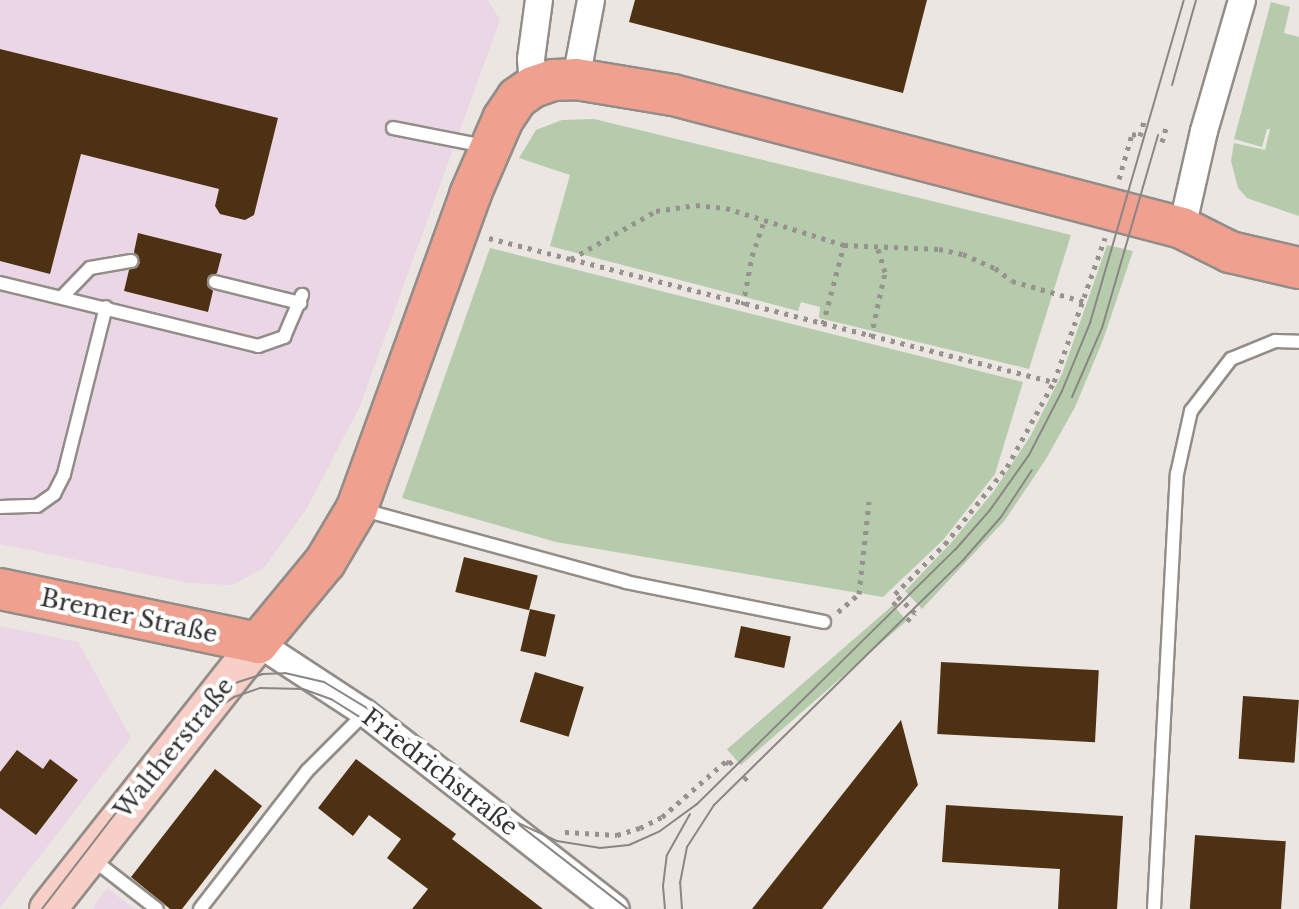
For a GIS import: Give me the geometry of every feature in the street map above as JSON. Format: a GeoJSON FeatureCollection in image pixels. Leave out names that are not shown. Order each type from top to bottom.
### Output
{"type":"FeatureCollection","features":[{"type":"Feature","properties":{"kind":"main road"},"geometry":{"type":"LineString","coordinates":[[533,87],[576,79],[673,95],[1111,219],[1182,228],[1237,228],[1299,246]]}},
{"type":"Feature","properties":{"kind":"main road","name":"Waltherstraße"},"geometry":{"type":"LineString","coordinates":[[48,909],[325,562],[357,508],[397,407],[457,229],[489,148],[517,98],[533,87]]}},
{"type":"Feature","properties":{"kind":"main road"},"geometry":{"type":"LineString","coordinates":[[1182,228],[1230,252],[1299,268]]}},
{"type":"Feature","properties":{"kind":"main road","name":"Bremer Straße"},"geometry":{"type":"LineString","coordinates":[[0,589],[258,643]]}},
{"type":"Feature","properties":{"kind":"street"},"geometry":{"type":"LineString","coordinates":[[576,79],[591,0]]}},
{"type":"Feature","properties":{"kind":"street"},"geometry":{"type":"LineString","coordinates":[[1182,228],[1204,131],[1242,0]]}},
{"type":"Feature","properties":{"kind":"street"},"geometry":{"type":"LineString","coordinates":[[533,87],[531,59],[541,4]]}},
{"type":"Feature","properties":{"kind":"street","name":"Friedrichstraße"},"geometry":{"type":"LineString","coordinates":[[258,643],[365,713],[603,905]]}},
{"type":"Feature","properties":{"kind":"lane"},"geometry":{"type":"LineString","coordinates":[[393,128],[489,148]]}},
{"type":"Feature","properties":{"kind":"lane"},"geometry":{"type":"LineString","coordinates":[[62,297],[90,268],[131,261]]}},
{"type":"Feature","properties":{"kind":"lane"},"geometry":{"type":"LineString","coordinates":[[0,283],[258,346],[284,337],[301,299],[215,282]]}},
{"type":"Feature","properties":{"kind":"lane"},"geometry":{"type":"LineString","coordinates":[[0,507],[37,506],[54,494],[64,474],[106,307]]}},
{"type":"Feature","properties":{"kind":"lane"},"geometry":{"type":"LineString","coordinates":[[1154,909],[1177,474],[1191,411],[1231,359],[1275,341],[1299,342]]}},
{"type":"Feature","properties":{"kind":"lane"},"geometry":{"type":"LineString","coordinates":[[357,508],[626,582],[824,622]]}},
{"type":"Feature","properties":{"kind":"lane"},"geometry":{"type":"LineString","coordinates":[[200,909],[307,771],[365,713]]}},
{"type":"Feature","properties":{"kind":"lane"},"geometry":{"type":"LineString","coordinates":[[88,856],[157,909]]}},
{"type":"Feature","properties":{"kind":"path"},"geometry":{"type":"LineString","coordinates":[[907,621],[915,613],[895,594],[945,544],[1007,467],[1054,382],[1085,302],[1111,219],[1107,181],[1117,183],[1132,134],[1140,136],[1144,121]]}},
{"type":"Feature","properties":{"kind":"path"},"geometry":{"type":"LineString","coordinates":[[1162,142],[1167,124]]}},
{"type":"Feature","properties":{"kind":"path"},"geometry":{"type":"LineString","coordinates":[[571,259],[656,211],[696,205],[726,208],[844,245],[878,249],[939,249],[963,254],[995,268],[1012,281],[1085,302]]}},
{"type":"Feature","properties":{"kind":"path"},"geometry":{"type":"LineString","coordinates":[[743,305],[752,256],[765,219]]}},
{"type":"Feature","properties":{"kind":"path"},"geometry":{"type":"LineString","coordinates":[[457,229],[743,305],[1054,382]]}},
{"type":"Feature","properties":{"kind":"path"},"geometry":{"type":"LineString","coordinates":[[823,324],[844,245]]}},
{"type":"Feature","properties":{"kind":"path"},"geometry":{"type":"LineString","coordinates":[[871,337],[885,272],[878,249]]}},
{"type":"Feature","properties":{"kind":"path"},"geometry":{"type":"LineString","coordinates":[[824,622],[859,594],[869,502]]}},
{"type":"Feature","properties":{"kind":"path"},"geometry":{"type":"LineString","coordinates":[[893,605],[900,598]]}},
{"type":"Feature","properties":{"kind":"path"},"geometry":{"type":"LineString","coordinates":[[565,832],[617,835],[640,828],[662,817],[735,758]]}},
{"type":"Feature","properties":{"kind":"path"},"geometry":{"type":"LineString","coordinates":[[744,780],[750,774]]}},
{"type":"Feature","properties":{"kind":"shaded area"},"geometry":{"type":"Polygon","coordinates":[[[0,0],[488,0],[500,20],[360,406],[307,508],[264,568],[232,585],[189,583],[0,544],[0,0]]]}},
{"type":"Feature","properties":{"kind":"shaded area"},"geometry":{"type":"Polygon","coordinates":[[[0,626],[78,642],[131,738],[0,908],[0,626]]]}},
{"type":"Feature","properties":{"kind":"shaded area"},"geometry":{"type":"Polygon","coordinates":[[[107,888],[135,909],[92,909],[107,888]]]}},
{"type":"Feature","properties":{"kind":"green space"},"geometry":{"type":"Polygon","coordinates":[[[1271,2],[1290,7],[1284,33],[1299,37],[1299,216],[1247,198],[1238,188],[1231,161],[1234,143],[1265,150],[1270,129],[1267,129],[1262,147],[1234,139],[1271,2]]]}},
{"type":"Feature","properties":{"kind":"green space"},"geometry":{"type":"Polygon","coordinates":[[[594,119],[1071,235],[1029,369],[819,318],[820,307],[801,302],[798,311],[550,246],[570,175],[519,158],[536,130],[562,120],[594,119]]]}},
{"type":"Feature","properties":{"kind":"green space"},"geometry":{"type":"Polygon","coordinates":[[[1107,245],[1133,251],[1103,340],[1075,407],[1046,459],[1005,520],[922,609],[905,591],[994,491],[1031,435],[1062,374],[1107,245]]]}},
{"type":"Feature","properties":{"kind":"green space"},"geometry":{"type":"Polygon","coordinates":[[[490,248],[1023,382],[995,474],[943,540],[883,597],[556,542],[402,498],[490,248]]]}},
{"type":"Feature","properties":{"kind":"green space"},"geometry":{"type":"Polygon","coordinates":[[[893,605],[907,621],[741,765],[727,749],[893,605]]]}},
{"type":"Feature","properties":{"kind":"building"},"geometry":{"type":"Polygon","coordinates":[[[635,0],[927,0],[903,93],[629,22],[635,0]]]}},
{"type":"Feature","properties":{"kind":"building"},"geometry":{"type":"Polygon","coordinates":[[[0,49],[278,118],[254,215],[245,220],[220,214],[215,206],[219,189],[81,154],[50,274],[0,261],[0,49]]]}},
{"type":"Feature","properties":{"kind":"building"},"geometry":{"type":"Polygon","coordinates":[[[138,233],[222,254],[217,273],[207,279],[207,285],[213,291],[208,312],[124,291],[129,270],[140,263],[134,252],[138,233]]]}},
{"type":"Feature","properties":{"kind":"building"},"geometry":{"type":"Polygon","coordinates":[[[464,557],[538,575],[529,610],[455,592],[464,557]]]}},
{"type":"Feature","properties":{"kind":"building"},"geometry":{"type":"Polygon","coordinates":[[[530,609],[555,615],[546,657],[520,651],[530,609]]]}},
{"type":"Feature","properties":{"kind":"building"},"geometry":{"type":"Polygon","coordinates":[[[741,626],[791,637],[784,668],[734,657],[741,626]]]}},
{"type":"Feature","properties":{"kind":"building"},"geometry":{"type":"Polygon","coordinates":[[[941,662],[1099,670],[1095,742],[937,734],[941,662]]]}},
{"type":"Feature","properties":{"kind":"building"},"geometry":{"type":"Polygon","coordinates":[[[535,672],[584,687],[569,737],[520,722],[535,672]]]}},
{"type":"Feature","properties":{"kind":"building"},"geometry":{"type":"Polygon","coordinates":[[[1243,696],[1299,700],[1294,763],[1239,759],[1243,696]]]}},
{"type":"Feature","properties":{"kind":"building"},"geometry":{"type":"Polygon","coordinates":[[[901,720],[918,785],[822,909],[752,909],[901,720]]]}},
{"type":"Feature","properties":{"kind":"building"},"geometry":{"type":"Polygon","coordinates":[[[17,750],[43,769],[50,759],[78,780],[36,835],[0,808],[0,772],[17,750]]]}},
{"type":"Feature","properties":{"kind":"building"},"geometry":{"type":"Polygon","coordinates":[[[356,759],[456,834],[452,839],[543,909],[412,909],[428,889],[387,858],[401,839],[369,815],[353,836],[318,808],[356,759]]]}},
{"type":"Feature","properties":{"kind":"building"},"geometry":{"type":"Polygon","coordinates":[[[215,769],[262,806],[182,909],[170,909],[131,877],[215,769]]]}},
{"type":"Feature","properties":{"kind":"building"},"geometry":{"type":"Polygon","coordinates":[[[946,805],[1123,816],[1117,909],[1058,909],[1060,869],[942,862],[946,805]]]}},
{"type":"Feature","properties":{"kind":"building"},"geometry":{"type":"Polygon","coordinates":[[[1195,835],[1286,841],[1281,909],[1190,909],[1195,835]]]}},
{"type":"Feature","properties":{"kind":"tram line"},"geometry":{"type":"LineString","coordinates":[[516,822],[557,841],[600,848],[629,845],[660,831],[697,804],[955,550],[990,510],[1029,455],[1062,391],[1090,323],[1184,0]]}},
{"type":"Feature","properties":{"kind":"tram line"},"geometry":{"type":"LineString","coordinates":[[1172,85],[1196,0]]}},
{"type":"Feature","properties":{"kind":"tram line"},"geometry":{"type":"LineString","coordinates":[[1072,397],[1102,328],[1158,135]]}},
{"type":"Feature","properties":{"kind":"tram line"},"geometry":{"type":"LineString","coordinates":[[682,909],[680,883],[687,847],[714,805],[964,559],[1001,517],[1032,470]]}},
{"type":"Feature","properties":{"kind":"tram line"},"geometry":{"type":"LineString","coordinates":[[42,909],[188,719],[226,686],[262,674],[285,673],[324,682],[375,713],[628,909]]}},
{"type":"Feature","properties":{"kind":"tram line"},"geometry":{"type":"LineString","coordinates":[[174,753],[215,710],[234,697],[260,688],[303,689],[331,699],[362,718]]}},
{"type":"Feature","properties":{"kind":"tram line"},"geometry":{"type":"LineString","coordinates":[[665,909],[663,886],[667,855],[690,814]]}}]}
